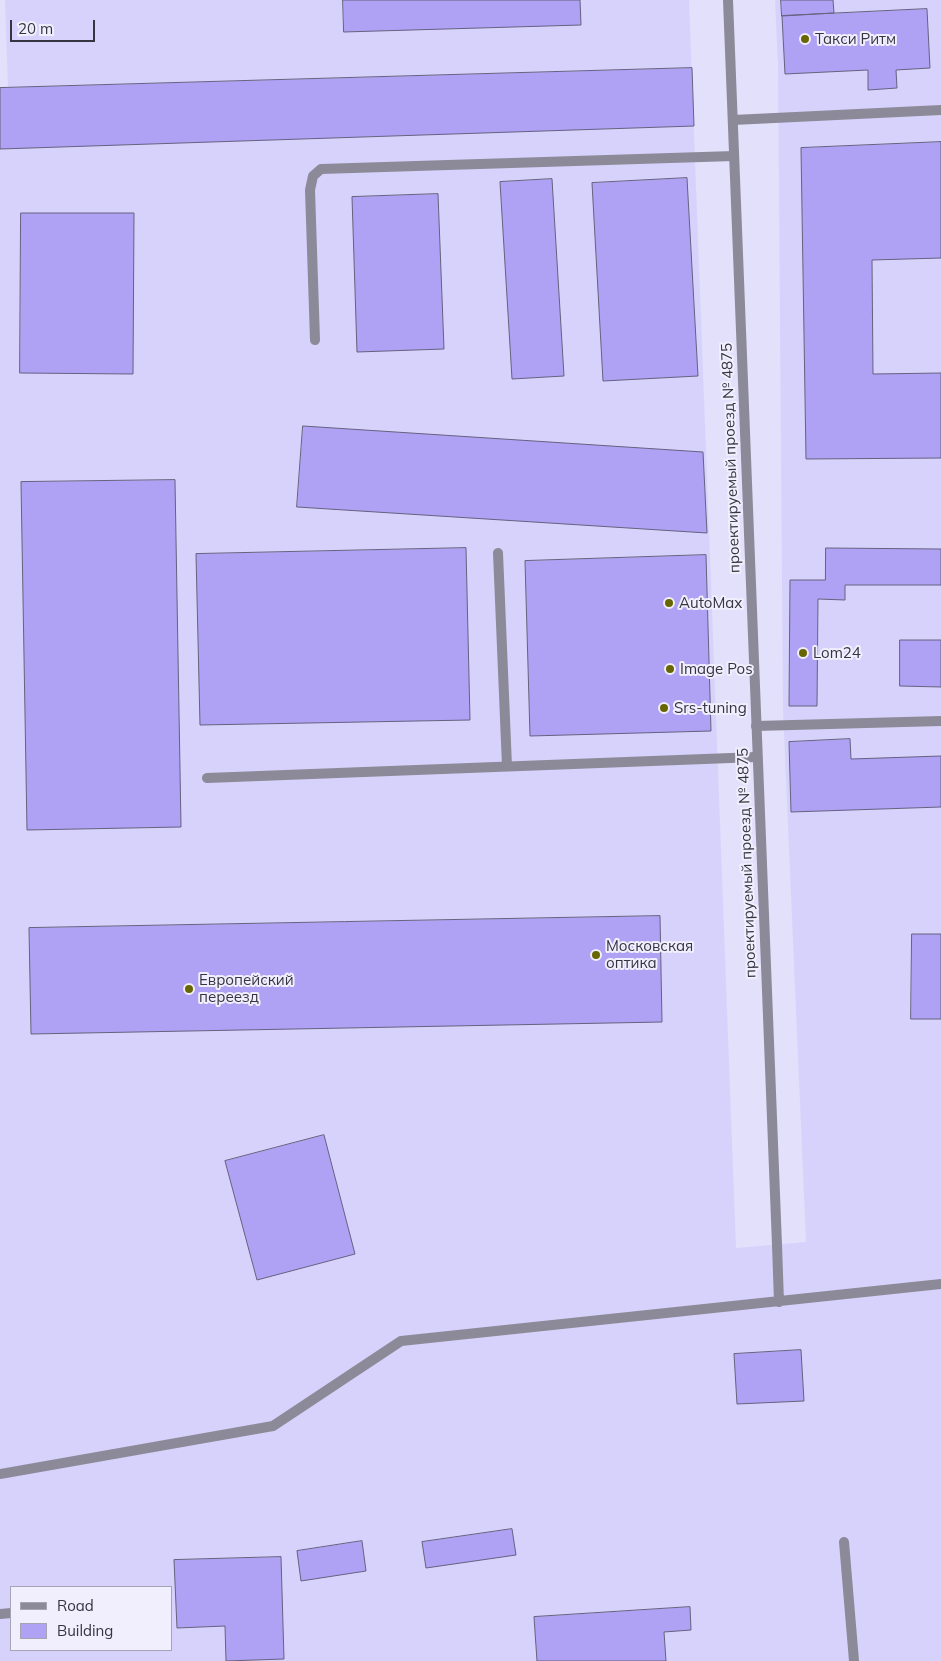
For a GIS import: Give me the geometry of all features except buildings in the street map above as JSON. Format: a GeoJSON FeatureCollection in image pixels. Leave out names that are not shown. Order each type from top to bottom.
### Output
{"type":"FeatureCollection","features":[{"type":"Feature","properties":{"kind":"street","name":"проектируемый проезд № 4875"},"geometry":{"type":"LineString","coordinates":[[728,0],[779,1302]]}},
{"type":"Feature","properties":{"kind":"street"},"geometry":{"type":"LineString","coordinates":[[732,120],[941,110]]}},
{"type":"Feature","properties":{"kind":"street"},"geometry":{"type":"LineString","coordinates":[[315,340],[310,190],[313,176],[321,169],[734,156]]}},
{"type":"Feature","properties":{"kind":"street"},"geometry":{"type":"LineString","coordinates":[[498,553],[507,766]]}},
{"type":"Feature","properties":{"kind":"street"},"geometry":{"type":"LineString","coordinates":[[756,726],[941,721]]}},
{"type":"Feature","properties":{"kind":"street"},"geometry":{"type":"LineString","coordinates":[[208,778],[757,757]]}},
{"type":"Feature","properties":{"kind":"street"},"geometry":{"type":"LineString","coordinates":[[0,1474],[273,1426],[401,1341],[941,1284]]}},
{"type":"Feature","properties":{"kind":"street"},"geometry":{"type":"LineString","coordinates":[[844,1542],[854,1661]]}},
{"type":"Feature","properties":{"kind":"shaded area"},"geometry":{"type":"Polygon","coordinates":[[[5,0],[689,0],[736,1248],[806,1242],[783,710],[778,66],[775,0],[941,0],[941,1661],[0,1661],[0,88],[8,87],[5,0]]]}},
{"type":"Feature","properties":{"kind":"place","name":"Такси Ритм"},"geometry":{"type":"Point","coordinates":[805,39]}},
{"type":"Feature","properties":{"kind":"place","name":"AutoMax"},"geometry":{"type":"Point","coordinates":[669,603]}},
{"type":"Feature","properties":{"kind":"place","name":"Lom24"},"geometry":{"type":"Point","coordinates":[803,653]}},
{"type":"Feature","properties":{"kind":"place","name":"Image Pos"},"geometry":{"type":"Point","coordinates":[670,669]}},
{"type":"Feature","properties":{"kind":"place","name":"Srs-tuning"},"geometry":{"type":"Point","coordinates":[664,708]}},
{"type":"Feature","properties":{"kind":"place","name":"Московская оптика"},"geometry":{"type":"Point","coordinates":[596,955]}},
{"type":"Feature","properties":{"kind":"place","name":"Европейский переезд"},"geometry":{"type":"Point","coordinates":[189,989]}}]}
